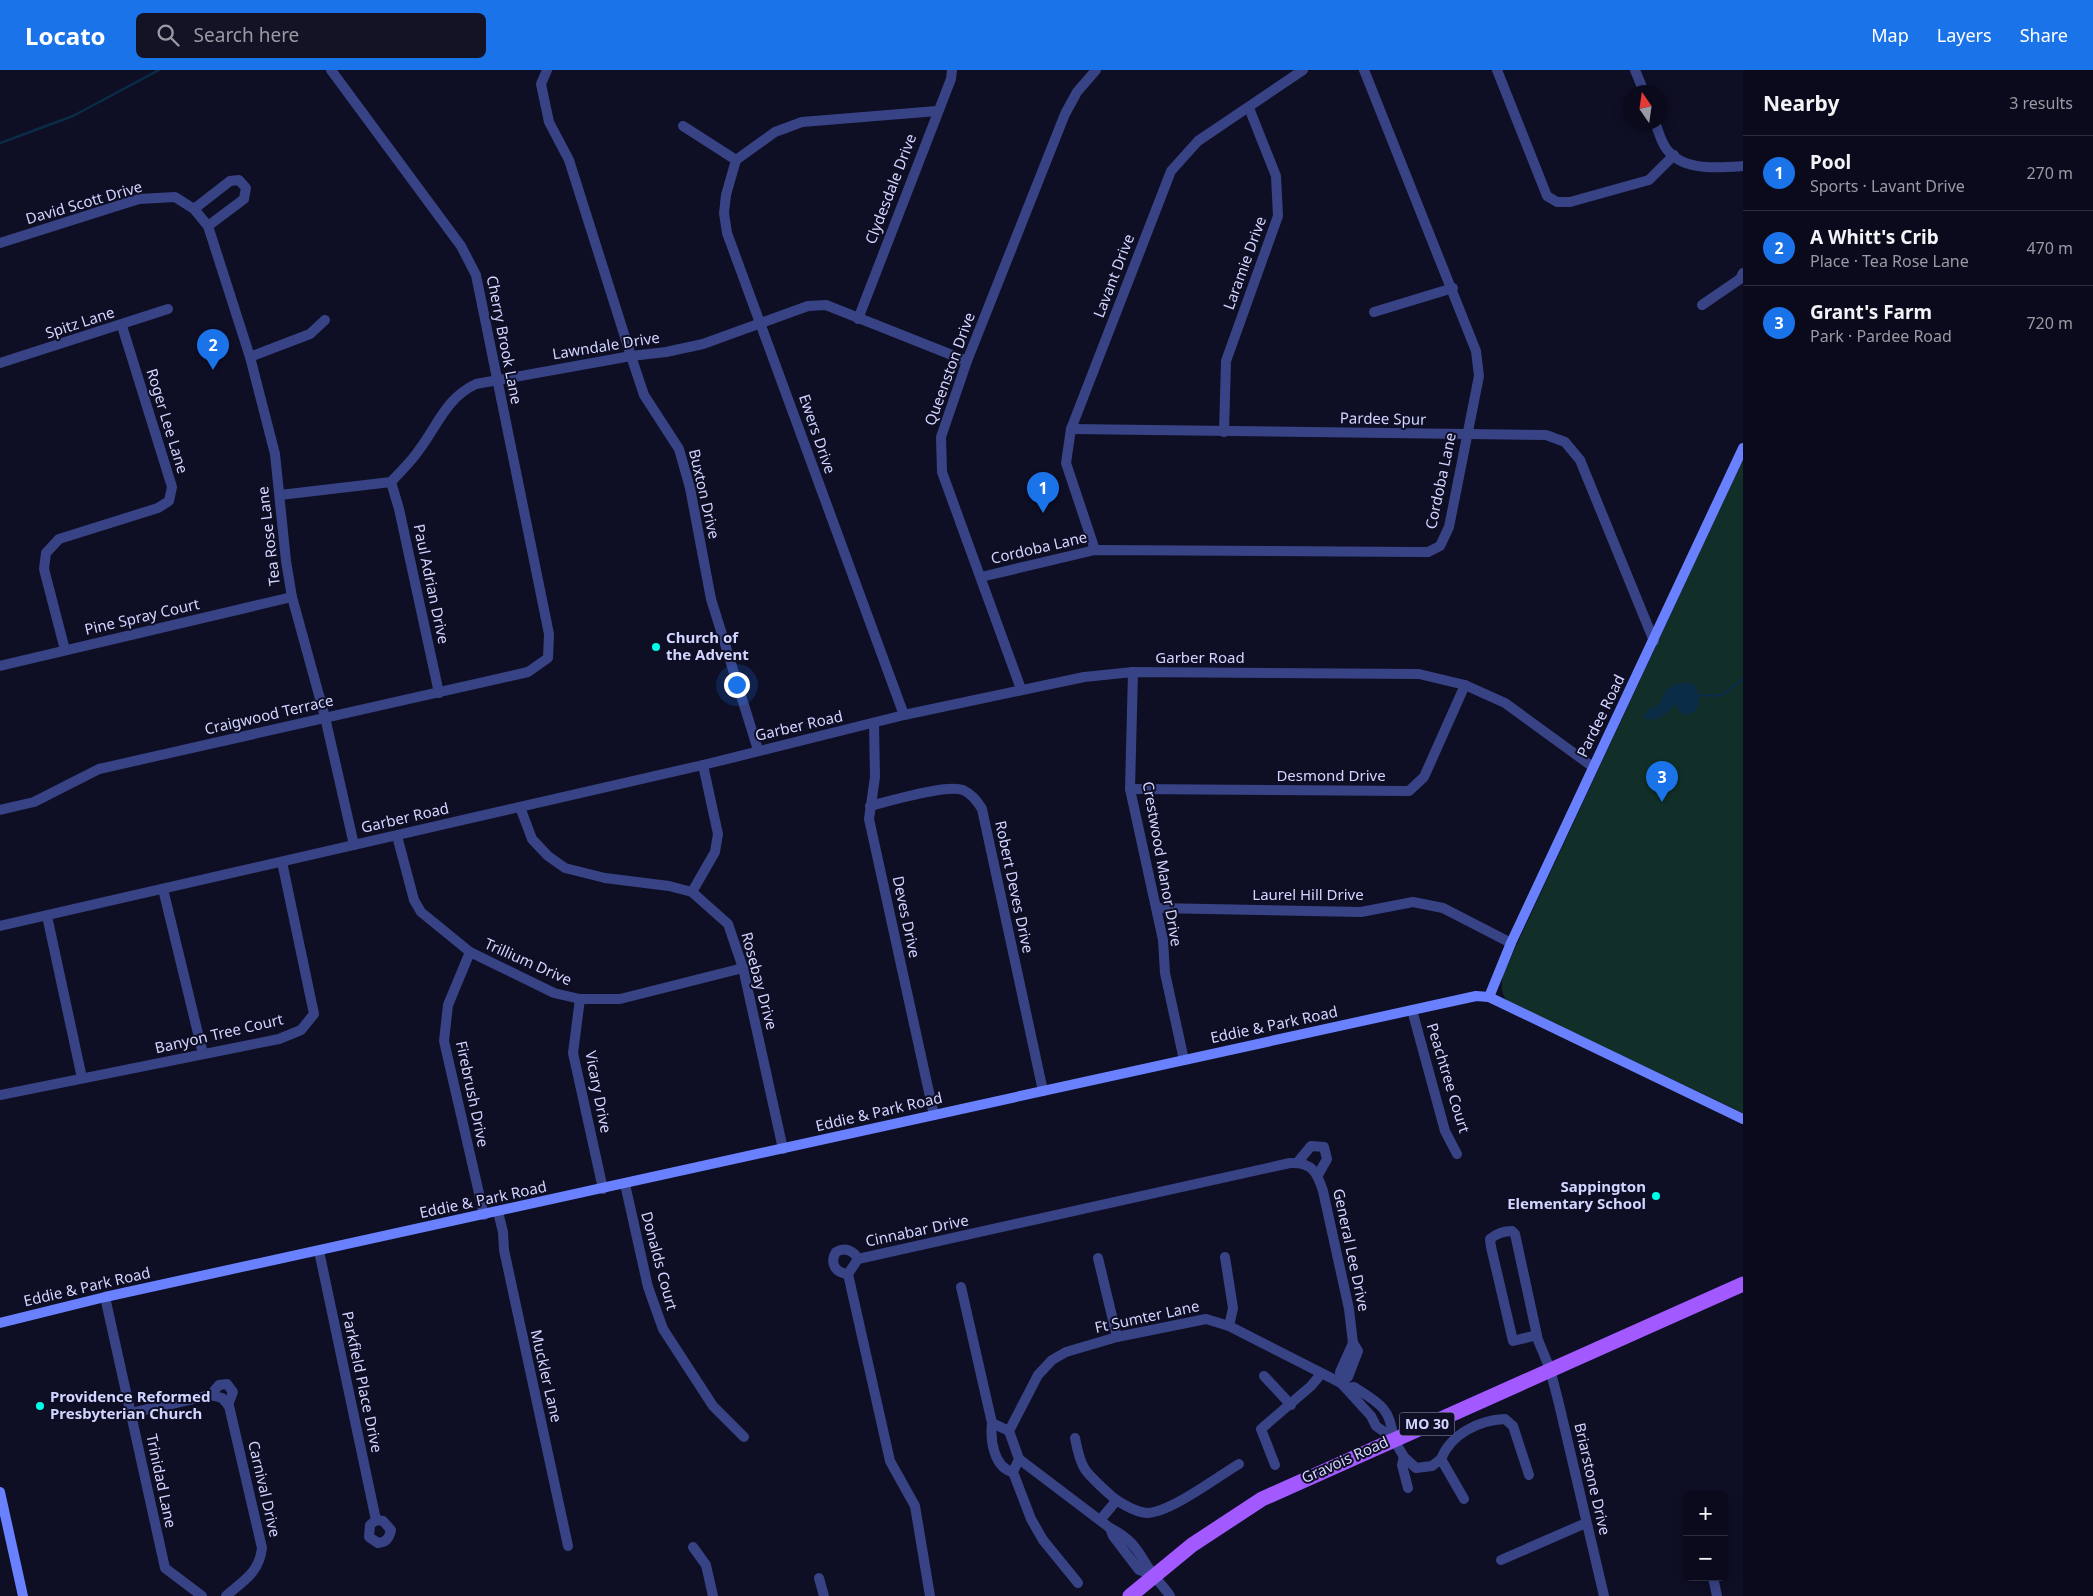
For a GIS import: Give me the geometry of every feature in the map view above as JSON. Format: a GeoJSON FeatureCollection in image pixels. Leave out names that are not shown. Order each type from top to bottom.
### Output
{"type":"FeatureCollection","features":[{"type":"Feature","properties":{"kind":"main road","name":"Gravois Road"},"geometry":{"type":"LineString","coordinates":[[1130,1596],[1217,1527],[1262,1499],[1393,1438],[1743,1284]]}},
{"type":"Feature","properties":{"kind":"street","name":"Cherry Brook Lane"},"geometry":{"type":"LineString","coordinates":[[331,70],[461,246],[476,275],[549,634],[548,658]]}},
{"type":"Feature","properties":{"kind":"street","name":"Buxton Drive"},"geometry":{"type":"LineString","coordinates":[[543,70],[541,84],[549,122],[569,160],[644,395],[679,449],[690,488],[711,599],[758,750]]}},
{"type":"Feature","properties":{"kind":"street"},"geometry":{"type":"LineString","coordinates":[[541,84],[547,70]]}},
{"type":"Feature","properties":{"kind":"street","name":"Clydesdale Drive"},"geometry":{"type":"LineString","coordinates":[[858,319],[952,70]]}},
{"type":"Feature","properties":{"kind":"street","name":"Queenston Drive"},"geometry":{"type":"LineString","coordinates":[[1021,689],[942,472],[942,437],[967,361],[1065,114],[1076,92],[1096,70]]}},
{"type":"Feature","properties":{"kind":"street","name":"Lavant Drive"},"geometry":{"type":"LineString","coordinates":[[1095,550],[1066,463],[1071,430],[1171,171],[1198,141],[1249,108],[1302,70]]}},
{"type":"Feature","properties":{"kind":"street","name":"Cordoba Lane"},"geometry":{"type":"LineString","coordinates":[[981,577],[1095,550],[1428,552],[1440,546],[1449,527],[1479,376],[1476,351],[1364,70]]}},
{"type":"Feature","properties":{"kind":"street"},"geometry":{"type":"LineString","coordinates":[[1497,70],[1548,196],[1557,202],[1570,202],[1648,180],[1674,155]]}},
{"type":"Feature","properties":{"kind":"street"},"geometry":{"type":"LineString","coordinates":[[1635,70],[1641,85]]}},
{"type":"Feature","properties":{"kind":"street","name":"Laramie Drive"},"geometry":{"type":"LineString","coordinates":[[1224,432],[1226,361],[1278,216],[1276,176],[1249,108]]}},
{"type":"Feature","properties":{"kind":"street"},"geometry":{"type":"LineString","coordinates":[[684,126],[736,160],[775,132],[802,122],[937,111]]}},
{"type":"Feature","properties":{"kind":"street"},"geometry":{"type":"LineString","coordinates":[[1658,130],[1664,146],[1674,155],[1698,168],[1743,166]]}},
{"type":"Feature","properties":{"kind":"street","name":"Ewers Drive"},"geometry":{"type":"LineString","coordinates":[[736,160],[726,195],[724,213],[726,233],[904,715]]}},
{"type":"Feature","properties":{"kind":"street"},"geometry":{"type":"LineString","coordinates":[[198,212],[230,181],[239,180],[246,188],[244,199],[208,226]]}},
{"type":"Feature","properties":{"kind":"street","name":"David Scott Drive"},"geometry":{"type":"LineString","coordinates":[[0,243],[139,199],[175,198],[198,212]]}},
{"type":"Feature","properties":{"kind":"street","name":"Tea Rose Lane"},"geometry":{"type":"LineString","coordinates":[[198,212],[208,226],[250,357],[275,454],[286,561],[292,597],[325,717],[354,845]]}},
{"type":"Feature","properties":{"kind":"street"},"geometry":{"type":"LineString","coordinates":[[1702,305],[1740,279],[1743,273]]}},
{"type":"Feature","properties":{"kind":"street"},"geometry":{"type":"LineString","coordinates":[[1374,312],[1452,288]]}},
{"type":"Feature","properties":{"kind":"street","name":"Lawndale Drive"},"geometry":{"type":"LineString","coordinates":[[390,482],[419,451],[454,398],[463,390],[476,384],[703,344],[760,322],[816,304],[826,305],[967,361]]}},
{"type":"Feature","properties":{"kind":"street","name":"Spitz Lane"},"geometry":{"type":"LineString","coordinates":[[0,363],[122,326],[168,309]]}},
{"type":"Feature","properties":{"kind":"street"},"geometry":{"type":"LineString","coordinates":[[250,357],[310,334],[325,320]]}},
{"type":"Feature","properties":{"kind":"street","name":"Roger Lee Lane"},"geometry":{"type":"LineString","coordinates":[[65,650],[44,569],[46,553],[59,539],[158,508],[169,501],[172,487],[122,326]]}},
{"type":"Feature","properties":{"kind":"street","name":"Pardee Spur"},"geometry":{"type":"LineString","coordinates":[[1071,430],[1546,435],[1565,442],[1580,460],[1654,641]]}},
{"type":"Feature","properties":{"kind":"street","name":"Pardee Road"},"geometry":{"type":"LineString","coordinates":[[1489,997],[1511,943],[1743,448]]}},
{"type":"Feature","properties":{"kind":"street"},"geometry":{"type":"LineString","coordinates":[[280,495],[390,482]]}},
{"type":"Feature","properties":{"kind":"street","name":"Paul Adrian Drive"},"geometry":{"type":"LineString","coordinates":[[390,482],[399,509],[439,693]]}},
{"type":"Feature","properties":{"kind":"street","name":"Pine Spray Court"},"geometry":{"type":"LineString","coordinates":[[0,666],[292,597]]}},
{"type":"Feature","properties":{"kind":"street","name":"Craigwood Terrace"},"geometry":{"type":"LineString","coordinates":[[0,810],[34,802],[99,769],[528,672],[548,658]]}},
{"type":"Feature","properties":{"kind":"street","name":"Garber Road"},"geometry":{"type":"LineString","coordinates":[[0,926],[703,765],[904,715],[1084,677],[1133,672],[1419,674],[1465,685],[1505,703],[1593,766]]}},
{"type":"Feature","properties":{"kind":"street","name":"Crestwood Manor Drive"},"geometry":{"type":"LineString","coordinates":[[1133,672],[1130,789],[1156,908],[1162,940],[1165,973],[1184,1060]]}},
{"type":"Feature","properties":{"kind":"street","name":"Desmond Drive"},"geometry":{"type":"LineString","coordinates":[[1130,789],[1409,792],[1424,777],[1465,685]]}},
{"type":"Feature","properties":{"kind":"street","name":"Deves Drive"},"geometry":{"type":"LineString","coordinates":[[874,724],[876,778],[869,818],[934,1115]]}},
{"type":"Feature","properties":{"kind":"street"},"geometry":{"type":"LineString","coordinates":[[692,892],[715,852],[718,834],[703,765]]}},
{"type":"Feature","properties":{"kind":"street","name":"Robert Deves Drive"},"geometry":{"type":"LineString","coordinates":[[870,806],[949,788],[963,790],[975,798],[982,810],[1043,1091]]}},
{"type":"Feature","properties":{"kind":"street","name":"Rosebay Drive"},"geometry":{"type":"LineString","coordinates":[[520,807],[532,839],[548,856],[565,868],[606,878],[670,886],[692,892],[728,924],[743,968],[783,1149]]}},
{"type":"Feature","properties":{"kind":"street","name":"Trillium Drive"},"geometry":{"type":"LineString","coordinates":[[397,836],[414,900],[421,912],[470,952],[554,993],[580,1000],[620,999],[743,968]]}},
{"type":"Feature","properties":{"kind":"street","name":"Banyon Tree Court"},"geometry":{"type":"LineString","coordinates":[[0,1095],[279,1039],[301,1030],[314,1014],[282,862]]}},
{"type":"Feature","properties":{"kind":"street"},"geometry":{"type":"LineString","coordinates":[[163,889],[203,1054]]}},
{"type":"Feature","properties":{"kind":"street","name":"Laurel Hill Drive"},"geometry":{"type":"LineString","coordinates":[[1156,908],[1360,912],[1413,902],[1443,908],[1511,943]]}},
{"type":"Feature","properties":{"kind":"street"},"geometry":{"type":"LineString","coordinates":[[46,916],[82,1078]]}},
{"type":"Feature","properties":{"kind":"street","name":"Firebrush Drive"},"geometry":{"type":"LineString","coordinates":[[470,952],[448,1005],[444,1041],[484,1215]]}},
{"type":"Feature","properties":{"kind":"street","name":"Eddie & Park Road"},"geometry":{"type":"LineString","coordinates":[[0,1323],[105,1297],[1476,996],[1489,997],[1743,1119]]}},
{"type":"Feature","properties":{"kind":"street","name":"Vicary Drive"},"geometry":{"type":"LineString","coordinates":[[580,1000],[573,1053],[603,1189]]}},
{"type":"Feature","properties":{"kind":"street","name":"Peachtree Court"},"geometry":{"type":"LineString","coordinates":[[1412,1010],[1445,1130],[1457,1154]]}},
{"type":"Feature","properties":{"kind":"street"},"geometry":{"type":"LineString","coordinates":[[1297,1163],[1311,1146],[1324,1147],[1327,1159],[1318,1175]]}},
{"type":"Feature","properties":{"kind":"street","name":"General Lee Drive"},"geometry":{"type":"LineString","coordinates":[[1297,1163],[1309,1167],[1318,1175],[1349,1309],[1353,1343],[1358,1351],[1344,1386]]}},
{"type":"Feature","properties":{"kind":"street","name":"Cinnabar Drive"},"geometry":{"type":"LineString","coordinates":[[848,1274],[858,1259],[1297,1163]]}},
{"type":"Feature","properties":{"kind":"street","name":"Donalds Court"},"geometry":{"type":"LineString","coordinates":[[625,1184],[648,1287],[663,1329],[713,1406],[744,1437]]}},
{"type":"Feature","properties":{"kind":"street","name":"Muckler Lane"},"geometry":{"type":"LineString","coordinates":[[498,1212],[503,1232],[504,1250],[568,1546]]}},
{"type":"Feature","properties":{"kind":"street","name":"Briarstone Drive"},"geometry":{"type":"LineString","coordinates":[[1537,1335],[1514,1341],[1490,1239],[1507,1231],[1512,1231],[1515,1234],[1537,1335],[1550,1369],[1604,1596]]}},
{"type":"Feature","properties":{"kind":"street"},"geometry":{"type":"LineString","coordinates":[[858,1259],[851,1251],[846,1249],[836,1252],[833,1260],[834,1267],[840,1273],[848,1274],[890,1461],[915,1506],[930,1596]]}},
{"type":"Feature","properties":{"kind":"street","name":"Parkfield Place Drive"},"geometry":{"type":"LineString","coordinates":[[319,1251],[376,1520]]}},
{"type":"Feature","properties":{"kind":"street"},"geometry":{"type":"LineString","coordinates":[[1225,1257],[1234,1308],[1229,1326]]}},
{"type":"Feature","properties":{"kind":"street"},"geometry":{"type":"LineString","coordinates":[[1098,1258],[1117,1337]]}},
{"type":"Feature","properties":{"kind":"street"},"geometry":{"type":"LineString","coordinates":[[962,1287],[992,1424],[991,1434],[999,1462],[1007,1471],[1013,1472]]}},
{"type":"Feature","properties":{"kind":"street","name":"Trinidad Lane"},"geometry":{"type":"LineString","coordinates":[[105,1297],[165,1568],[202,1596]]}},
{"type":"Feature","properties":{"kind":"street","name":"Ft Sumter Lane"},"geometry":{"type":"LineString","coordinates":[[1009,1430],[1038,1375],[1052,1360],[1066,1352],[1117,1337],[1206,1319],[1229,1326],[1344,1386],[1354,1387],[1376,1400],[1391,1418],[1393,1438]]}},
{"type":"Feature","properties":{"kind":"street"},"geometry":{"type":"LineString","coordinates":[[1275,1465],[1261,1430],[1291,1405],[1321,1374]]}},
{"type":"Feature","properties":{"kind":"street"},"geometry":{"type":"LineString","coordinates":[[1264,1376],[1291,1405]]}},
{"type":"Feature","properties":{"kind":"street","name":"Carnival Drive"},"geometry":{"type":"LineString","coordinates":[[131,1413],[214,1396],[214,1390],[219,1385],[227,1384],[234,1392],[228,1405],[262,1548],[261,1561],[256,1570],[226,1596]]}},
{"type":"Feature","properties":{"kind":"street","name":"Ft Sumter Lane"},"geometry":{"type":"LineString","coordinates":[[1344,1386],[1371,1416],[1376,1426],[1393,1438]]}},
{"type":"Feature","properties":{"kind":"street"},"geometry":{"type":"LineString","coordinates":[[214,1396],[222,1398],[228,1405]]}},
{"type":"Feature","properties":{"kind":"street"},"geometry":{"type":"LineString","coordinates":[[1393,1438],[1404,1457],[1416,1468],[1432,1466],[1441,1459],[1446,1446],[1458,1434],[1494,1420],[1505,1420],[1513,1426],[1529,1475]]}},
{"type":"Feature","properties":{"kind":"street"},"geometry":{"type":"LineString","coordinates":[[992,1424],[1009,1430],[1020,1459],[1101,1519],[1110,1528],[1113,1536],[1138,1570],[1154,1576],[1170,1596]]}},
{"type":"Feature","properties":{"kind":"street"},"geometry":{"type":"LineString","coordinates":[[1075,1438],[1080,1462],[1085,1472],[1116,1500],[1145,1513],[1157,1512],[1172,1505],[1238,1464]]}},
{"type":"Feature","properties":{"kind":"street"},"geometry":{"type":"LineString","coordinates":[[1404,1457],[1402,1465],[1408,1488]]}},
{"type":"Feature","properties":{"kind":"street"},"geometry":{"type":"LineString","coordinates":[[1020,1459],[1013,1472],[1031,1519],[1043,1540],[1078,1583]]}},
{"type":"Feature","properties":{"kind":"street"},"geometry":{"type":"LineString","coordinates":[[1441,1459],[1464,1499]]}},
{"type":"Feature","properties":{"kind":"street"},"geometry":{"type":"LineString","coordinates":[[0,1492],[23,1596]]}},
{"type":"Feature","properties":{"kind":"street"},"geometry":{"type":"LineString","coordinates":[[1101,1519],[1116,1500]]}},
{"type":"Feature","properties":{"kind":"street"},"geometry":{"type":"LineString","coordinates":[[1501,1560],[1586,1523]]}},
{"type":"Feature","properties":{"kind":"street"},"geometry":{"type":"LineString","coordinates":[[693,1548],[706,1565],[713,1596]]}},
{"type":"Feature","properties":{"kind":"street"},"geometry":{"type":"LineString","coordinates":[[819,1578],[824,1596]]}},
{"type":"Feature","properties":{"kind":"street"},"geometry":{"type":"LineString","coordinates":[[1714,1581],[1717,1596]]}},
{"type":"Feature","properties":{"kind":"green space"},"geometry":{"type":"Polygon","coordinates":[[[1743,459],[1743,1113],[1507,1001],[1503,994],[1502,980],[1504,972],[1743,459]]]}},
{"type":"Feature","properties":{"kind":"water"},"geometry":{"type":"Polygon","coordinates":[[[1678,683],[1691,683],[1696,688],[1699,696],[1699,704],[1696,711],[1684,716],[1675,705],[1664,715],[1656,719],[1642,717],[1648,710],[1658,705],[1668,688],[1678,683]]]}},
{"type":"Feature","properties":{"kind":"waterway"},"geometry":{"type":"LineString","coordinates":[[0,143],[73,116],[159,70]]}},
{"type":"Feature","properties":{"kind":"waterway"},"geometry":{"type":"LineString","coordinates":[[1698,695],[1715,696],[1726,693],[1743,679]]}},
{"type":"Feature","properties":{"kind":"place","name":"A Whitt's Crib"},"geometry":{"type":"Point","coordinates":[213,370]}},
{"type":"Feature","properties":{"kind":"place","name":"Pool"},"geometry":{"type":"Point","coordinates":[1043,513]}},
{"type":"Feature","properties":{"kind":"place","name":"Church of the Advent"},"geometry":{"type":"Point","coordinates":[656,647]}},
{"type":"Feature","properties":{"kind":"place","name":"Grant's Farm"},"geometry":{"type":"Point","coordinates":[1662,802]}},
{"type":"Feature","properties":{"kind":"place","name":"Sappington Elementary School"},"geometry":{"type":"Point","coordinates":[1656,1196]}},
{"type":"Feature","properties":{"kind":"place","name":"Providence Reformed Presbyterian Church"},"geometry":{"type":"Point","coordinates":[40,1406]}}]}
